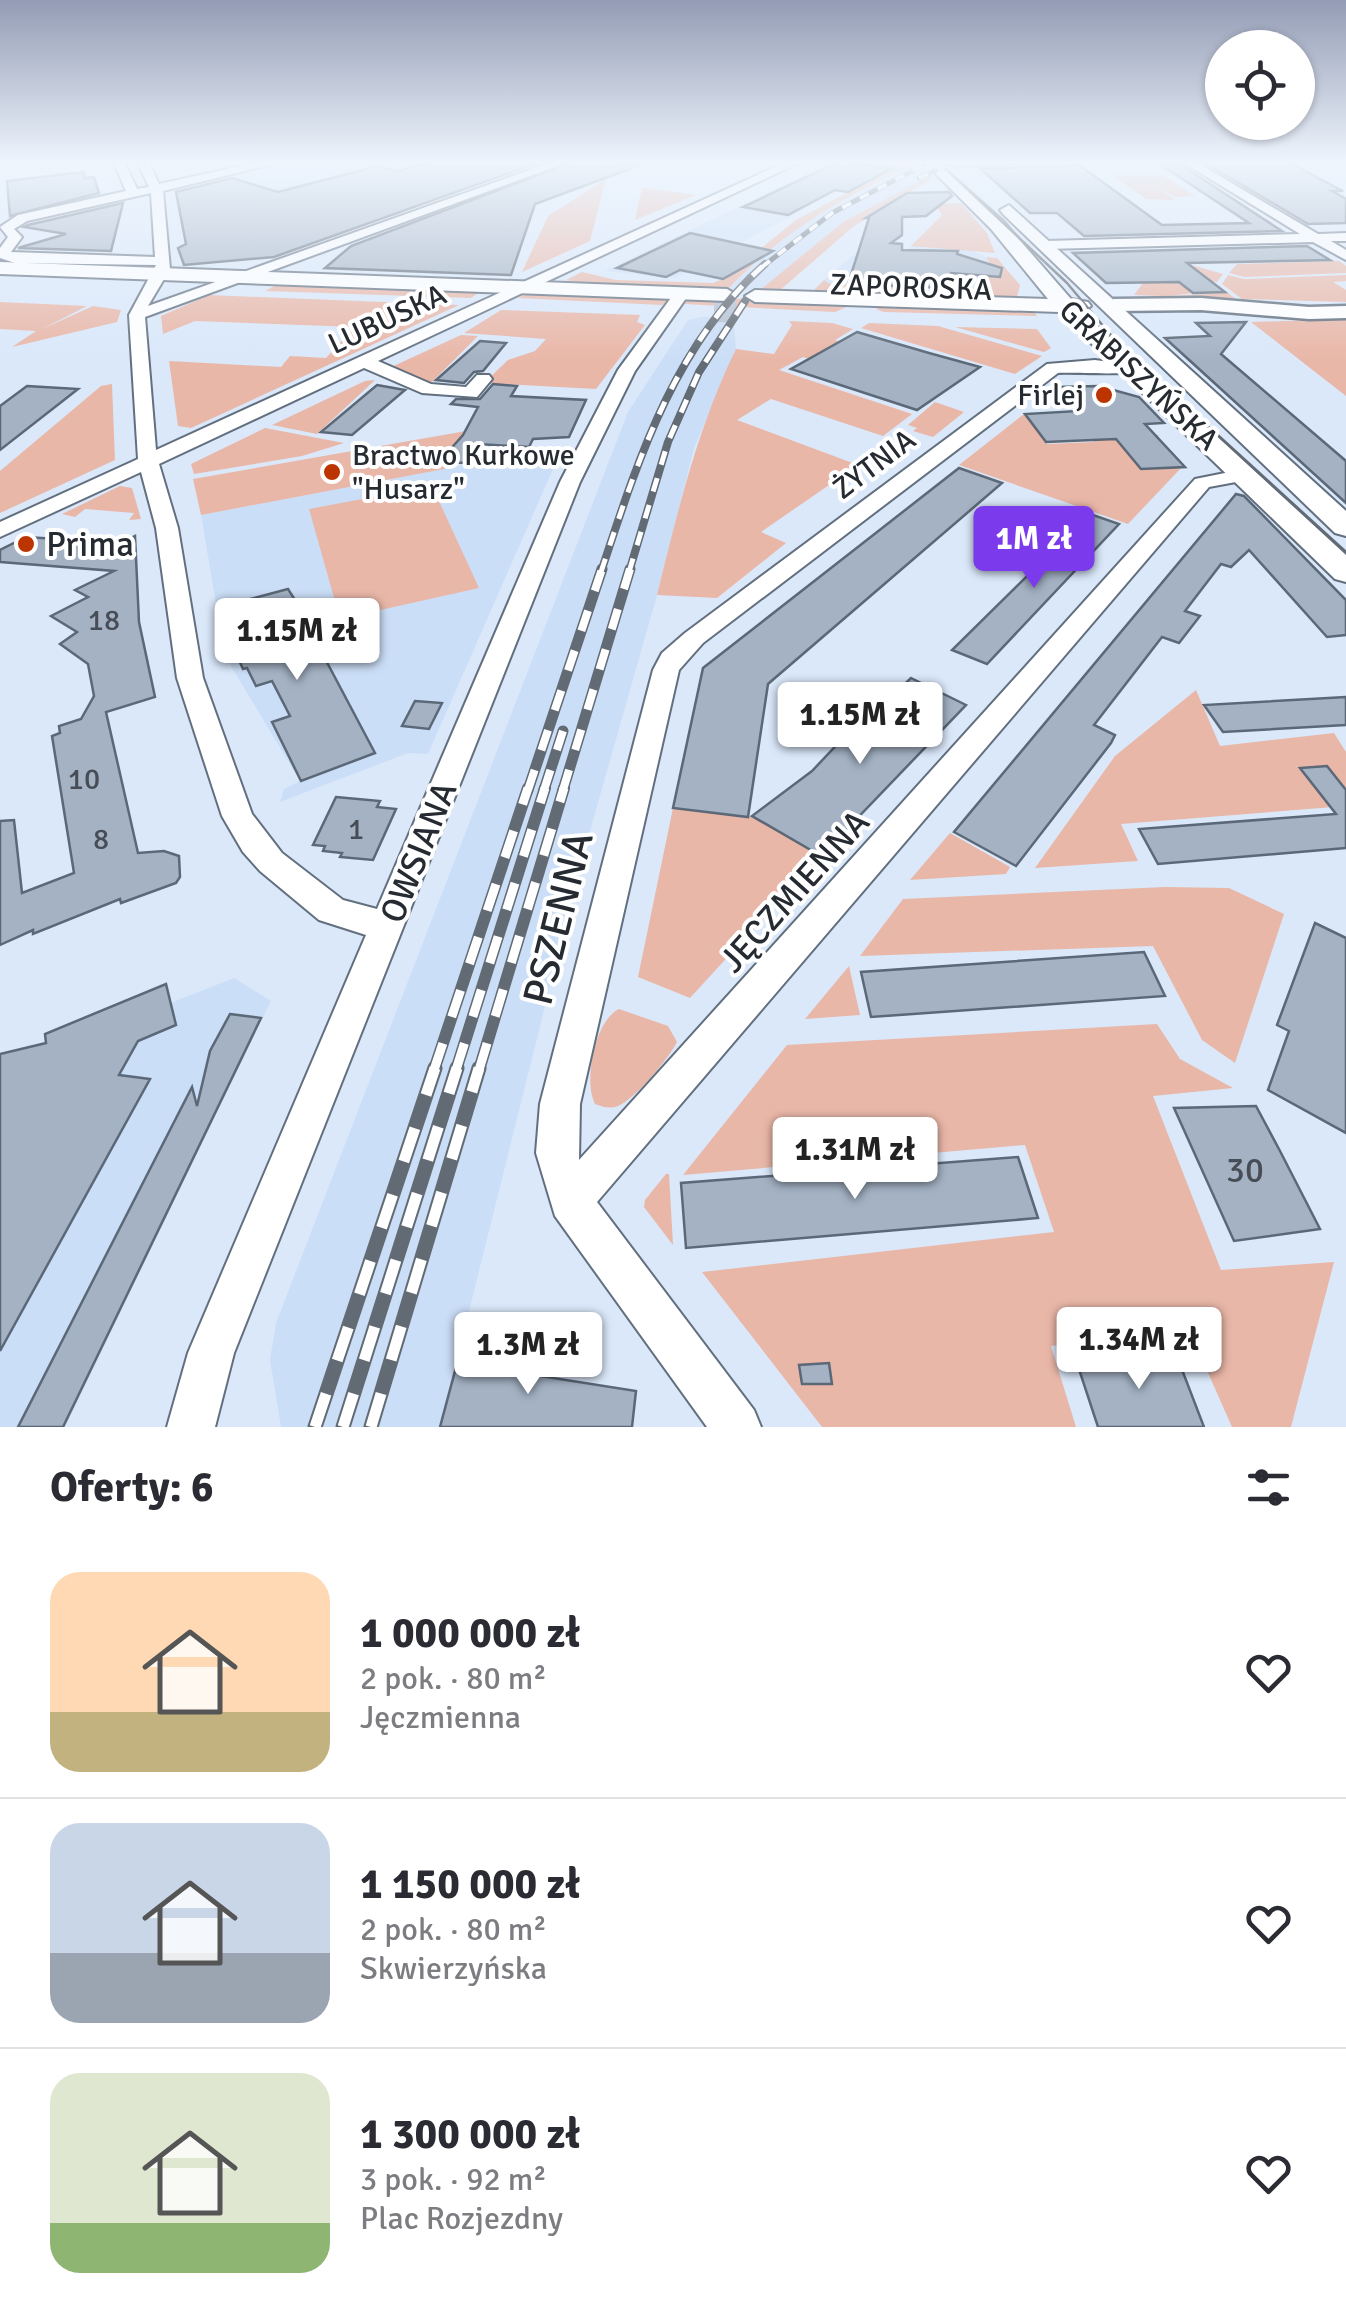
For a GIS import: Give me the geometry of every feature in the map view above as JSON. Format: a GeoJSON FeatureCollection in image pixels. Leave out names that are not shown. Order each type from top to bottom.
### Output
{"type":"FeatureCollection","features":[{"type":"Feature","properties":{"kind":"main road","name":"GRABISZYŃSKA"},"geometry":{"type":"LineString","coordinates":[[999,228],[1072,313],[1346,572]]}},
{"type":"Feature","properties":{"kind":"main road","name":"GRABISZYŃSKA"},"geometry":{"type":"LineString","coordinates":[[1026,228],[1129,314],[1212,404],[1346,527]]}},
{"type":"Feature","properties":{"kind":"main road","name":"ZAPOROSKA"},"geometry":{"type":"LineString","coordinates":[[0,268],[525,288],[678,302]]}},
{"type":"Feature","properties":{"kind":"main road","name":"ZAPOROSKA"},"geometry":{"type":"LineString","coordinates":[[0,284],[155,275],[202,292],[494,302],[678,302],[1129,314]]}},
{"type":"Feature","properties":{"kind":"street"},"geometry":{"type":"LineString","coordinates":[[7,228],[16,237],[3,253],[5,256],[155,275]]}},
{"type":"Feature","properties":{"kind":"street"},"geometry":{"type":"LineString","coordinates":[[156,228],[155,275],[138,315],[148,462],[166,528],[190,678],[236,816],[263,853],[331,910],[350,919],[389,924]]}},
{"type":"Feature","properties":{"kind":"street"},"geometry":{"type":"LineString","coordinates":[[138,315],[382,228]]}},
{"type":"Feature","properties":{"kind":"street","name":"LUBUSKA"},"geometry":{"type":"LineString","coordinates":[[0,530],[655,228]]}},
{"type":"Feature","properties":{"kind":"street"},"geometry":{"type":"LineString","coordinates":[[1298,228],[1346,256]]}},
{"type":"Feature","properties":{"kind":"street"},"geometry":{"type":"LineString","coordinates":[[1046,245],[1346,237]]}},
{"type":"Feature","properties":{"kind":"street","name":"OWSIANA"},"geometry":{"type":"LineString","coordinates":[[191,1427],[211,1352],[586,444],[627,370],[678,302]]}},
{"type":"Feature","properties":{"kind":"street"},"geometry":{"type":"LineString","coordinates":[[1129,314],[1201,304],[1309,313]]}},
{"type":"Feature","properties":{"kind":"street"},"geometry":{"type":"LineString","coordinates":[[1129,314],[1346,312]]}},
{"type":"Feature","properties":{"kind":"street"},"geometry":{"type":"LineString","coordinates":[[365,362],[428,389],[472,393],[483,379]]}},
{"type":"Feature","properties":{"kind":"street","name":"ŻYTNIA"},"geometry":{"type":"LineString","coordinates":[[671,659],[1053,368],[1082,365],[1132,370]]}},
{"type":"Feature","properties":{"kind":"street","name":"JĘCZMIENNA"},"geometry":{"type":"LineString","coordinates":[[570,1201],[1202,483],[1211,478],[1245,475]]}},
{"type":"Feature","properties":{"kind":"street","name":"PSZENNA"},"geometry":{"type":"LineString","coordinates":[[570,1201],[556,1153],[560,1104],[671,659]]}},
{"type":"Feature","properties":{"kind":"street"},"geometry":{"type":"LineString","coordinates":[[570,1201],[738,1427]]}},
{"type":"Feature","properties":{"kind":"shaded area"},"geometry":{"type":"Polygon","coordinates":[[[543,228],[593,228],[590,241],[522,272],[543,228]]]}},
{"type":"Feature","properties":{"kind":"shaded area"},"geometry":{"type":"Polygon","coordinates":[[[695,228],[770,228],[675,278],[605,271],[695,228]]]}},
{"type":"Feature","properties":{"kind":"shaded area"},"geometry":{"type":"Polygon","coordinates":[[[787,228],[800,228],[728,289],[598,286],[566,280],[582,272],[616,280],[713,283],[787,228]]]}},
{"type":"Feature","properties":{"kind":"shaded area"},"geometry":{"type":"Polygon","coordinates":[[[796,228],[836,228],[759,291],[728,289],[773,244],[796,228]]]}},
{"type":"Feature","properties":{"kind":"shaded area"},"geometry":{"type":"Polygon","coordinates":[[[836,228],[852,228],[779,291],[759,291],[836,228]]]}},
{"type":"Feature","properties":{"kind":"shaded area"},"geometry":{"type":"Polygon","coordinates":[[[929,228],[982,228],[995,253],[911,246],[929,228]]]}},
{"type":"Feature","properties":{"kind":"shaded area"},"geometry":{"type":"Polygon","coordinates":[[[918,240],[969,249],[986,257],[992,269],[987,279],[962,295],[927,295],[924,288],[830,284],[824,280],[852,256],[896,259],[918,240]]]}},
{"type":"Feature","properties":{"kind":"shaded area"},"geometry":{"type":"Polygon","coordinates":[[[986,257],[997,258],[1020,285],[1017,297],[962,295],[987,279],[987,271],[992,268],[986,257]]]}},
{"type":"Feature","properties":{"kind":"shaded area"},"geometry":{"type":"Polygon","coordinates":[[[1339,261],[1346,266],[1346,273],[1245,277],[1229,273],[1237,264],[1339,261]]]}},
{"type":"Feature","properties":{"kind":"shaded area"},"geometry":{"type":"Polygon","coordinates":[[[1195,266],[1223,274],[1217,282],[1174,278],[1194,293],[1168,296],[1228,293],[1236,299],[1134,295],[1143,283],[1157,282],[1140,268],[1195,266]]]}},
{"type":"Feature","properties":{"kind":"shaded area"},"geometry":{"type":"Polygon","coordinates":[[[1228,275],[1244,279],[1346,275],[1346,281],[1333,282],[1346,290],[1346,302],[1242,299],[1222,284],[1228,275]]]}},
{"type":"Feature","properties":{"kind":"shaded area"},"geometry":{"type":"Polygon","coordinates":[[[824,280],[830,284],[925,288],[927,295],[811,293],[824,280]]]}},
{"type":"Feature","properties":{"kind":"shaded area"},"geometry":{"type":"Polygon","coordinates":[[[282,282],[484,289],[471,298],[265,291],[282,282]]]}},
{"type":"Feature","properties":{"kind":"shaded area"},"geometry":{"type":"Polygon","coordinates":[[[529,293],[669,299],[662,305],[518,298],[529,293]]]}},
{"type":"Feature","properties":{"kind":"shaded area"},"geometry":{"type":"Polygon","coordinates":[[[209,295],[459,305],[191,428],[178,426],[169,361],[281,367],[290,356],[326,358],[355,327],[195,321],[163,334],[161,316],[209,295]]]}},
{"type":"Feature","properties":{"kind":"shaded area"},"geometry":{"type":"Polygon","coordinates":[[[693,297],[849,306],[835,312],[684,304],[693,297]]]}},
{"type":"Feature","properties":{"kind":"shaded area"},"geometry":{"type":"Polygon","coordinates":[[[0,302],[87,306],[42,329],[93,306],[121,310],[117,322],[12,347],[36,331],[0,329],[0,302]]]}},
{"type":"Feature","properties":{"kind":"shaded area"},"geometry":{"type":"Polygon","coordinates":[[[884,305],[1033,311],[1037,316],[876,309],[884,305]]]}},
{"type":"Feature","properties":{"kind":"shaded area"},"geometry":{"type":"Polygon","coordinates":[[[501,310],[640,315],[637,322],[645,325],[596,389],[484,383],[508,360],[535,351],[546,339],[464,333],[501,310]]]}},
{"type":"Feature","properties":{"kind":"shaded area"},"geometry":{"type":"Polygon","coordinates":[[[739,318],[734,325],[736,349],[694,448],[580,866],[440,1427],[281,1427],[270,1360],[276,1323],[628,412],[688,320],[739,318]]]}},
{"type":"Feature","properties":{"kind":"shaded area"},"geometry":{"type":"Polygon","coordinates":[[[1346,319],[1346,396],[1251,322],[1346,319]]]}},
{"type":"Feature","properties":{"kind":"shaded area"},"geometry":{"type":"Polygon","coordinates":[[[789,321],[832,323],[853,329],[835,340],[963,378],[935,398],[803,357],[779,370],[912,414],[883,436],[771,399],[737,420],[858,465],[761,532],[786,543],[717,598],[657,595],[699,440],[736,349],[774,354],[792,325],[789,321]]]}},
{"type":"Feature","properties":{"kind":"shaded area"},"geometry":{"type":"Polygon","coordinates":[[[869,323],[938,326],[1042,356],[1015,374],[861,328],[869,323]]]}},
{"type":"Feature","properties":{"kind":"shaded area"},"geometry":{"type":"Polygon","coordinates":[[[955,327],[1037,329],[1051,348],[1044,352],[955,327]]]}},
{"type":"Feature","properties":{"kind":"shaded area"},"geometry":{"type":"Polygon","coordinates":[[[461,335],[478,336],[430,384],[387,369],[461,335]]]}},
{"type":"Feature","properties":{"kind":"shaded area"},"geometry":{"type":"Polygon","coordinates":[[[375,380],[317,434],[272,425],[365,381],[375,380]]]}},
{"type":"Feature","properties":{"kind":"shaded area"},"geometry":{"type":"Polygon","coordinates":[[[112,384],[115,460],[0,513],[0,471],[101,386],[112,384]]]}},
{"type":"Feature","properties":{"kind":"shaded area"},"geometry":{"type":"Polygon","coordinates":[[[935,402],[964,412],[933,437],[913,431],[917,428],[908,425],[935,402]]]}},
{"type":"Feature","properties":{"kind":"shaded area"},"geometry":{"type":"Polygon","coordinates":[[[1024,414],[1047,444],[1094,442],[1088,433],[1143,429],[1160,436],[1115,438],[1141,469],[1182,467],[1128,524],[959,465],[1024,414]]]}},
{"type":"Feature","properties":{"kind":"shaded area"},"geometry":{"type":"Polygon","coordinates":[[[265,428],[344,443],[302,456],[194,474],[191,464],[265,428]]]}},
{"type":"Feature","properties":{"kind":"shaded area","name":"Bractwo Kurkowe \"Husarz\""},"geometry":{"type":"Polygon","coordinates":[[[466,431],[444,469],[201,515],[193,479],[466,431]]]}},
{"type":"Feature","properties":{"kind":"shaded area"},"geometry":{"type":"Polygon","coordinates":[[[554,448],[560,453],[428,754],[408,753],[280,802],[284,789],[300,781],[225,656],[201,515],[554,448]]]}},
{"type":"Feature","properties":{"kind":"shaded area"},"geometry":{"type":"Polygon","coordinates":[[[120,486],[132,488],[141,519],[129,520],[134,513],[85,509],[75,517],[62,514],[120,486]]]}},
{"type":"Feature","properties":{"kind":"shaded area"},"geometry":{"type":"Polygon","coordinates":[[[432,486],[479,588],[340,619],[309,509],[432,486]]]}},
{"type":"Feature","properties":{"kind":"shaded area"},"geometry":{"type":"Polygon","coordinates":[[[1196,690],[1220,746],[1334,733],[1346,752],[1346,806],[1121,824],[1138,861],[1035,868],[1115,756],[1196,690]]]}},
{"type":"Feature","properties":{"kind":"shaded area"},"geometry":{"type":"Polygon","coordinates":[[[673,808],[755,817],[820,856],[690,998],[638,977],[673,808]]]}},
{"type":"Feature","properties":{"kind":"shaded area"},"geometry":{"type":"Polygon","coordinates":[[[950,833],[1010,867],[1006,874],[910,880],[950,833]]]}},
{"type":"Feature","properties":{"kind":"shaded area"},"geometry":{"type":"Polygon","coordinates":[[[1165,887],[1229,888],[1284,914],[1235,1063],[1202,1040],[1153,946],[860,956],[903,899],[1165,887]]]}},
{"type":"Feature","properties":{"kind":"shaded area"},"geometry":{"type":"Polygon","coordinates":[[[849,966],[860,1015],[805,1019],[849,966]]]}},
{"type":"Feature","properties":{"kind":"shaded area"},"geometry":{"type":"Polygon","coordinates":[[[234,978],[271,1001],[65,1427],[0,1427],[0,1070],[234,978]]]}},
{"type":"Feature","properties":{"kind":"shaded area"},"geometry":{"type":"Polygon","coordinates":[[[619,1009],[668,1026],[677,1042],[633,1095],[618,1106],[606,1107],[595,1104],[591,1067],[603,1025],[619,1009]]]}},
{"type":"Feature","properties":{"kind":"shaded area"},"geometry":{"type":"Polygon","coordinates":[[[1157,1024],[1180,1059],[1233,1088],[1153,1096],[1221,1270],[1334,1262],[1291,1427],[1232,1427],[1190,1332],[1051,1346],[1076,1427],[822,1427],[702,1272],[1054,1232],[1025,1145],[683,1175],[787,1045],[1157,1024]]]}},
{"type":"Feature","properties":{"kind":"shaded area"},"geometry":{"type":"Polygon","coordinates":[[[666,1174],[673,1245],[644,1207],[645,1200],[666,1174]]]}},
{"type":"Feature","properties":{"kind":"building"},"geometry":{"type":"Polygon","coordinates":[[[28,228],[117,228],[111,251],[18,248],[66,234],[28,228]]]}},
{"type":"Feature","properties":{"kind":"building"},"geometry":{"type":"Polygon","coordinates":[[[183,228],[356,228],[274,257],[184,265],[178,248],[186,244],[183,228]]]}},
{"type":"Feature","properties":{"kind":"building"},"geometry":{"type":"Polygon","coordinates":[[[400,228],[527,228],[511,275],[325,268],[351,246],[400,228]]]}},
{"type":"Feature","properties":{"kind":"building"},"geometry":{"type":"Polygon","coordinates":[[[866,228],[902,228],[902,235],[891,243],[902,244],[902,250],[958,251],[957,254],[1002,268],[1000,277],[951,273],[947,288],[848,284],[866,228]]]}},
{"type":"Feature","properties":{"kind":"building"},"geometry":{"type":"Polygon","coordinates":[[[1074,228],[1277,228],[1282,231],[1084,236],[1074,228]]]}},
{"type":"Feature","properties":{"kind":"building"},"geometry":{"type":"Polygon","coordinates":[[[690,233],[773,251],[723,279],[680,270],[666,277],[617,268],[690,233]]]}},
{"type":"Feature","properties":{"kind":"building"},"geometry":{"type":"Polygon","coordinates":[[[1307,246],[1330,260],[1187,263],[1225,292],[1193,293],[1179,282],[1106,283],[1073,253],[1307,246]]]}},
{"type":"Feature","properties":{"kind":"building"},"geometry":{"type":"Polygon","coordinates":[[[1246,322],[1221,354],[1346,461],[1346,503],[1165,338],[1210,336],[1196,323],[1246,322]]]}},
{"type":"Feature","properties":{"kind":"building"},"geometry":{"type":"Polygon","coordinates":[[[857,332],[980,367],[917,410],[791,369],[857,332]]]}},
{"type":"Feature","properties":{"kind":"building"},"geometry":{"type":"Polygon","coordinates":[[[480,341],[506,343],[483,371],[474,372],[464,383],[436,380],[480,341]]]}},
{"type":"Feature","properties":{"kind":"building"},"geometry":{"type":"Polygon","coordinates":[[[493,384],[517,386],[511,396],[586,400],[569,437],[533,439],[529,447],[478,444],[466,463],[439,462],[463,435],[478,407],[451,404],[456,399],[480,399],[493,384]]]}},
{"type":"Feature","properties":{"kind":"building"},"geometry":{"type":"Polygon","coordinates":[[[377,385],[405,390],[352,435],[321,432],[377,385]]]}},
{"type":"Feature","properties":{"kind":"building"},"geometry":{"type":"Polygon","coordinates":[[[27,386],[78,389],[0,450],[0,406],[27,386]]]}},
{"type":"Feature","properties":{"kind":"building"},"geometry":{"type":"Polygon","coordinates":[[[1099,386],[1139,397],[1164,423],[1145,424],[1185,467],[1141,469],[1116,439],[1046,442],[1025,414],[1079,411],[1059,387],[1099,386]]]}},
{"type":"Feature","properties":{"kind":"building"},"geometry":{"type":"Polygon","coordinates":[[[959,468],[1002,483],[768,684],[748,817],[673,808],[703,668],[959,468]]]}},
{"type":"Feature","properties":{"kind":"building"},"geometry":{"type":"Polygon","coordinates":[[[1236,494],[1244,496],[1346,600],[1346,635],[1327,637],[1249,550],[1231,567],[1221,564],[1185,611],[1200,616],[1179,643],[1162,637],[1094,725],[1115,735],[1111,743],[1016,866],[954,832],[1236,494]]]}},
{"type":"Feature","properties":{"kind":"building"},"geometry":{"type":"Polygon","coordinates":[[[1090,514],[1119,524],[987,664],[952,650],[1090,514]]]}},
{"type":"Feature","properties":{"kind":"building"},"geometry":{"type":"Polygon","coordinates":[[[135,536],[139,622],[155,697],[106,712],[138,853],[164,851],[179,856],[180,877],[176,883],[121,903],[120,899],[0,945],[0,821],[14,820],[22,893],[74,873],[52,736],[60,733],[59,726],[81,719],[94,696],[88,664],[60,644],[77,632],[51,616],[88,597],[75,590],[114,571],[0,562],[0,550],[26,537],[121,543],[135,536]]]}},
{"type":"Feature","properties":{"kind":"building"},"geometry":{"type":"Polygon","coordinates":[[[288,589],[316,633],[312,634],[375,753],[301,781],[272,722],[290,716],[272,681],[256,686],[247,668],[243,669],[219,616],[227,614],[235,603],[288,589]]]}},
{"type":"Feature","properties":{"kind":"building"},"geometry":{"type":"Polygon","coordinates":[[[911,678],[966,705],[821,856],[752,816],[812,771],[868,712],[872,715],[911,678]]]}},
{"type":"Feature","properties":{"kind":"building"},"geometry":{"type":"Polygon","coordinates":[[[1346,697],[1346,725],[1223,732],[1204,705],[1346,697]]]}},
{"type":"Feature","properties":{"kind":"building"},"geometry":{"type":"Polygon","coordinates":[[[415,701],[442,703],[429,729],[402,726],[415,701]]]}},
{"type":"Feature","properties":{"kind":"building"},"geometry":{"type":"Polygon","coordinates":[[[1327,766],[1346,790],[1346,848],[1158,864],[1139,829],[1336,814],[1300,768],[1327,766]]]}},
{"type":"Feature","properties":{"kind":"building"},"geometry":{"type":"Polygon","coordinates":[[[336,797],[380,801],[377,807],[396,809],[373,860],[340,857],[342,853],[323,851],[325,846],[313,845],[336,797]]]}},
{"type":"Feature","properties":{"kind":"building"},"geometry":{"type":"Polygon","coordinates":[[[1315,923],[1346,938],[1346,1133],[1268,1090],[1289,1031],[1277,1025],[1315,923]]]}},
{"type":"Feature","properties":{"kind":"building"},"geometry":{"type":"Polygon","coordinates":[[[1144,952],[1165,996],[871,1017],[861,972],[1144,952]]]}},
{"type":"Feature","properties":{"kind":"building"},"geometry":{"type":"Polygon","coordinates":[[[166,984],[176,1025],[138,1041],[119,1075],[150,1079],[0,1351],[0,1054],[46,1043],[45,1034],[166,984]]]}},
{"type":"Feature","properties":{"kind":"building"},"geometry":{"type":"Polygon","coordinates":[[[230,1014],[261,1018],[63,1427],[18,1427],[192,1087],[197,1106],[210,1051],[230,1014]]]}},
{"type":"Feature","properties":{"kind":"building"},"geometry":{"type":"Polygon","coordinates":[[[1256,1106],[1320,1229],[1234,1241],[1174,1108],[1256,1106]]]}},
{"type":"Feature","properties":{"kind":"building"},"geometry":{"type":"Polygon","coordinates":[[[1018,1157],[1038,1218],[686,1248],[681,1183],[1018,1157]]]}},
{"type":"Feature","properties":{"kind":"building"},"geometry":{"type":"Polygon","coordinates":[[[462,1345],[519,1353],[515,1372],[636,1391],[632,1427],[440,1427],[462,1345]]]}},
{"type":"Feature","properties":{"kind":"building"},"geometry":{"type":"Polygon","coordinates":[[[1176,1354],[1204,1427],[1098,1427],[1076,1360],[1176,1354]]]}},
{"type":"Feature","properties":{"kind":"building"},"geometry":{"type":"Polygon","coordinates":[[[829,1363],[832,1384],[802,1384],[799,1365],[829,1363]]]}},
{"type":"Feature","properties":{"kind":"tunnel"},"geometry":{"type":"LineString","coordinates":[[714,311],[742,312]]}},
{"type":"Feature","properties":{"kind":"tram line"},"geometry":{"type":"LineString","coordinates":[[1008,228],[1067,283],[1120,346],[1346,552]]}},
{"type":"Feature","properties":{"kind":"railway"},"geometry":{"type":"LineString","coordinates":[[762,267],[813,228]]}},
{"type":"Feature","properties":{"kind":"railway"},"geometry":{"type":"LineString","coordinates":[[762,267],[765,264]]}},
{"type":"Feature","properties":{"kind":"railway"},"geometry":{"type":"LineString","coordinates":[[602,569],[645,447],[683,368],[733,296],[762,267]]}},
{"type":"Feature","properties":{"kind":"railway"},"geometry":{"type":"LineString","coordinates":[[629,572],[668,442],[699,372],[745,301]]}},
{"type":"Feature","properties":{"kind":"railway"},"geometry":{"type":"LineString","coordinates":[[528,790],[602,569]]}},
{"type":"Feature","properties":{"kind":"railway"},"geometry":{"type":"LineString","coordinates":[[563,790],[630,569]]}},
{"type":"Feature","properties":{"kind":"railway"},"geometry":{"type":"LineString","coordinates":[[544,790],[563,731]]}},
{"type":"Feature","properties":{"kind":"railway"},"geometry":{"type":"LineString","coordinates":[[434,1070],[528,788]]}},
{"type":"Feature","properties":{"kind":"railway"},"geometry":{"type":"LineString","coordinates":[[456,1070],[545,788]]}},
{"type":"Feature","properties":{"kind":"railway"},"geometry":{"type":"LineString","coordinates":[[479,1070],[564,788]]}},
{"type":"Feature","properties":{"kind":"railway"},"geometry":{"type":"LineString","coordinates":[[315,1427],[435,1068]]}},
{"type":"Feature","properties":{"kind":"railway"},"geometry":{"type":"LineString","coordinates":[[343,1427],[457,1068]]}},
{"type":"Feature","properties":{"kind":"railway"},"geometry":{"type":"LineString","coordinates":[[371,1427],[479,1068]]}},
{"type":"Feature","properties":{"kind":"place","name":"Firlej"},"geometry":{"type":"Point","coordinates":[1104,395]}},
{"type":"Feature","properties":{"kind":"place","name":"Bractwo Kurkowe \"Husarz\""},"geometry":{"type":"Point","coordinates":[332,472]}},
{"type":"Feature","properties":{"kind":"place","name":"Prima"},"geometry":{"type":"Point","coordinates":[26,544]}}]}
